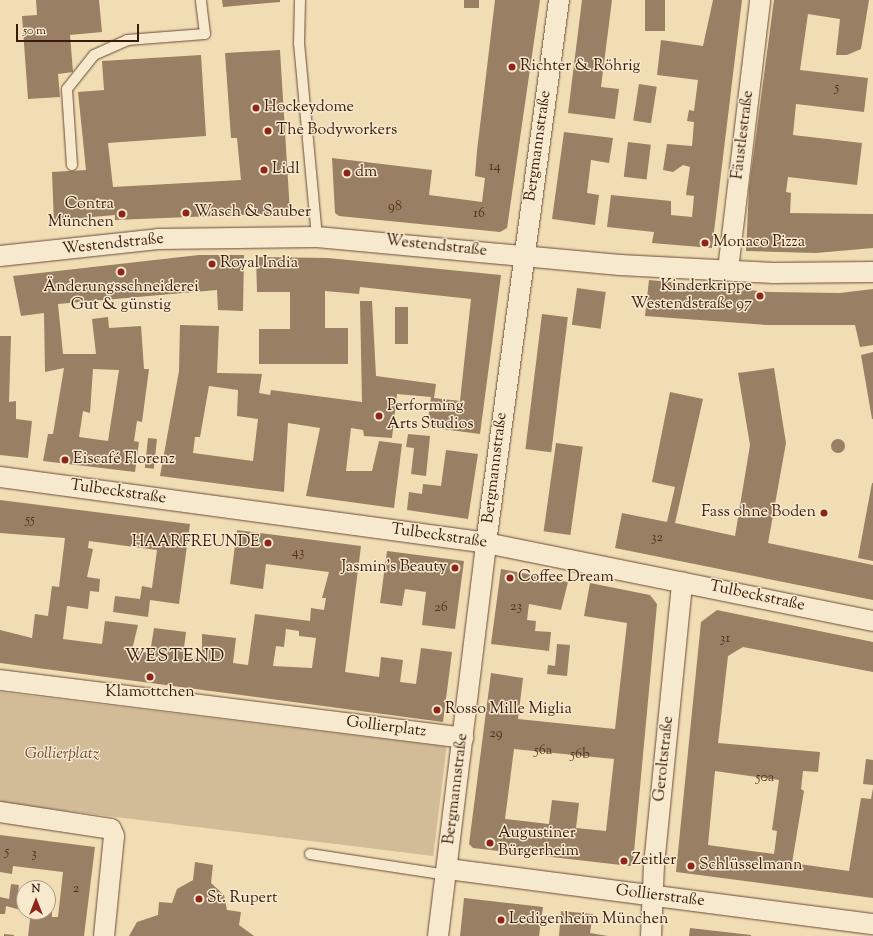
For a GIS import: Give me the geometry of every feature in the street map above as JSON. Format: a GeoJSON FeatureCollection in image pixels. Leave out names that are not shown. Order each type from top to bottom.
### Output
{"type":"FeatureCollection","features":[{"type":"Feature","properties":{"kind":"street","name":"Bergmannstraße"},"geometry":{"type":"LineString","coordinates":[[438,936],[523,256],[559,0]]}},
{"type":"Feature","properties":{"kind":"street","name":"Fäustlestraße"},"geometry":{"type":"LineString","coordinates":[[728,270],[760,0]]}},
{"type":"Feature","properties":{"kind":"street","name":"Westendstraße"},"geometry":{"type":"LineString","coordinates":[[0,256],[158,239],[317,237],[523,256],[728,270],[873,272]]}},
{"type":"Feature","properties":{"kind":"street","name":"Tulbeckstraße"},"geometry":{"type":"LineString","coordinates":[[0,477],[486,543],[873,620]]}},
{"type":"Feature","properties":{"kind":"street","name":"Geroltstraße"},"geometry":{"type":"LineString","coordinates":[[651,936],[655,896],[654,865],[682,582]]}},
{"type":"Feature","properties":{"kind":"street","name":"Gollierplatz"},"geometry":{"type":"LineString","coordinates":[[0,680],[463,738]]}},
{"type":"Feature","properties":{"kind":"street"},"geometry":{"type":"LineString","coordinates":[[0,812],[106,825],[114,836],[104,936]]}},
{"type":"Feature","properties":{"kind":"street","name":"Gollierstraße"},"geometry":{"type":"LineString","coordinates":[[447,872],[655,896],[873,924]]}},
{"type":"Feature","properties":{"kind":"lane"},"geometry":{"type":"LineString","coordinates":[[72,165],[67,89],[94,55],[127,40],[205,34],[201,0]]}},
{"type":"Feature","properties":{"kind":"lane"},"geometry":{"type":"LineString","coordinates":[[300,0],[300,43],[317,237]]}},
{"type":"Feature","properties":{"kind":"lane"},"geometry":{"type":"LineString","coordinates":[[310,854],[447,872]]}},
{"type":"Feature","properties":{"kind":"green space","name":"Gollierplatz"},"geometry":{"type":"Polygon","coordinates":[[[0,692],[447,747],[433,856],[0,803],[0,692]]]}},
{"type":"Feature","properties":{"kind":"building"},"geometry":{"type":"Polygon","coordinates":[[[36,0],[99,0],[102,32],[70,35],[73,72],[58,74],[60,97],[28,99],[22,16],[37,15],[36,0]]]}},
{"type":"Feature","properties":{"kind":"building"},"geometry":{"type":"Polygon","coordinates":[[[222,0],[280,0],[280,2],[223,7],[222,0]]]}},
{"type":"Feature","properties":{"kind":"building"},"geometry":{"type":"Polygon","coordinates":[[[464,0],[479,0],[479,8],[464,8],[464,0]]]}},
{"type":"Feature","properties":{"kind":"building"},"geometry":{"type":"Polygon","coordinates":[[[495,0],[540,0],[507,228],[500,232],[339,216],[335,213],[332,158],[432,170],[429,195],[482,202],[485,178],[475,176],[495,0]]]}},
{"type":"Feature","properties":{"kind":"building"},"geometry":{"type":"Polygon","coordinates":[[[582,0],[612,0],[601,87],[619,89],[615,119],[568,113],[582,0]]]}},
{"type":"Feature","properties":{"kind":"building"},"geometry":{"type":"Polygon","coordinates":[[[645,0],[665,0],[665,31],[645,31],[645,0]]]}},
{"type":"Feature","properties":{"kind":"building"},"geometry":{"type":"Polygon","coordinates":[[[713,0],[742,0],[712,248],[652,243],[654,232],[607,227],[611,195],[671,201],[671,215],[692,217],[694,196],[686,195],[690,167],[683,165],[673,172],[663,170],[667,144],[692,146],[694,122],[687,121],[689,110],[694,111],[698,80],[657,75],[661,40],[703,46],[713,0]]]}},
{"type":"Feature","properties":{"kind":"building"},"geometry":{"type":"Polygon","coordinates":[[[774,0],[869,0],[861,49],[847,55],[836,55],[840,19],[808,14],[800,70],[868,78],[864,112],[796,104],[793,135],[862,143],[857,185],[788,177],[786,192],[791,193],[790,213],[873,214],[873,248],[816,253],[746,251],[749,188],[774,0]]]}},
{"type":"Feature","properties":{"kind":"building"},"geometry":{"type":"Polygon","coordinates":[[[280,50],[290,213],[115,220],[115,215],[70,219],[71,225],[54,224],[52,172],[86,170],[78,92],[104,90],[102,61],[201,55],[206,136],[108,143],[113,187],[241,180],[237,138],[231,138],[225,53],[280,50]]]}},
{"type":"Feature","properties":{"kind":"building"},"geometry":{"type":"Polygon","coordinates":[[[639,84],[657,87],[651,123],[633,121],[639,84]]]}},
{"type":"Feature","properties":{"kind":"building"},"geometry":{"type":"Polygon","coordinates":[[[564,132],[613,138],[609,163],[591,160],[587,193],[599,195],[595,225],[552,219],[564,132]]]}},
{"type":"Feature","properties":{"kind":"building"},"geometry":{"type":"Polygon","coordinates":[[[628,142],[651,145],[647,180],[624,177],[628,142]]]}},
{"type":"Feature","properties":{"kind":"building"},"geometry":{"type":"Polygon","coordinates":[[[199,255],[244,255],[243,311],[218,310],[217,290],[58,304],[63,354],[96,354],[92,319],[108,317],[109,328],[141,326],[144,369],[149,369],[142,422],[137,421],[134,441],[139,442],[135,472],[43,461],[48,434],[53,434],[64,368],[45,372],[44,313],[21,316],[13,276],[199,255]],[[93,369],[90,413],[83,411],[79,437],[108,441],[119,370],[93,369]]]}},
{"type":"Feature","properties":{"kind":"building"},"geometry":{"type":"Polygon","coordinates":[[[256,257],[328,258],[501,275],[480,434],[427,427],[431,397],[397,394],[392,438],[364,436],[363,430],[351,428],[346,471],[372,471],[379,441],[402,444],[394,508],[306,496],[320,428],[288,423],[284,492],[160,476],[179,371],[180,325],[219,326],[217,373],[262,374],[259,393],[270,395],[271,390],[362,402],[360,301],[372,301],[376,376],[436,384],[434,398],[460,401],[471,299],[360,287],[359,294],[325,291],[325,328],[348,328],[348,364],[259,364],[259,329],[290,329],[290,292],[257,292],[256,257]],[[209,386],[200,437],[195,437],[193,453],[253,461],[258,419],[237,416],[238,390],[209,386]]]}},
{"type":"Feature","properties":{"kind":"building"},"geometry":{"type":"Polygon","coordinates":[[[649,280],[769,292],[840,293],[873,289],[873,345],[860,347],[855,325],[767,325],[645,316],[649,280]]]}},
{"type":"Feature","properties":{"kind":"building"},"geometry":{"type":"Polygon","coordinates":[[[577,288],[606,292],[601,329],[572,325],[577,288]]]}},
{"type":"Feature","properties":{"kind":"building"},"geometry":{"type":"Polygon","coordinates":[[[395,307],[408,307],[408,344],[395,344],[395,307]]]}},
{"type":"Feature","properties":{"kind":"building"},"geometry":{"type":"Polygon","coordinates":[[[542,314],[568,317],[551,452],[525,449],[542,314]]]}},
{"type":"Feature","properties":{"kind":"building"},"geometry":{"type":"Polygon","coordinates":[[[0,336],[11,336],[9,402],[16,401],[16,419],[32,421],[28,458],[0,455],[0,336]]]}},
{"type":"Feature","properties":{"kind":"building"},"geometry":{"type":"Polygon","coordinates":[[[873,352],[873,419],[872,419],[861,355],[873,352]]]}},
{"type":"Feature","properties":{"kind":"building"},"geometry":{"type":"Polygon","coordinates":[[[774,368],[786,443],[768,543],[873,565],[873,600],[615,548],[622,513],[667,522],[675,487],[652,482],[670,392],[703,399],[675,523],[735,536],[750,445],[738,373],[774,368]]]}},
{"type":"Feature","properties":{"kind":"building"},"geometry":{"type":"Polygon","coordinates":[[[408,434],[430,436],[426,476],[411,474],[414,448],[406,447],[408,434]]]}},
{"type":"Feature","properties":{"kind":"building"},"geometry":{"type":"Polygon","coordinates":[[[148,438],[157,439],[154,469],[145,468],[148,438]]]}},
{"type":"Feature","properties":{"kind":"building"},"geometry":{"type":"Polygon","coordinates":[[[838,439],[843,441],[845,446],[843,451],[838,453],[833,451],[831,446],[833,441],[838,439]]]}},
{"type":"Feature","properties":{"kind":"building"},"geometry":{"type":"Polygon","coordinates":[[[556,443],[583,447],[570,535],[544,531],[556,443]]]}},
{"type":"Feature","properties":{"kind":"building"},"geometry":{"type":"Polygon","coordinates":[[[446,450],[478,454],[468,519],[407,510],[409,492],[422,494],[423,484],[441,486],[446,450]]]}},
{"type":"Feature","properties":{"kind":"building"},"geometry":{"type":"Polygon","coordinates":[[[873,483],[873,561],[858,558],[873,483]]]}},
{"type":"Feature","properties":{"kind":"building"},"geometry":{"type":"Polygon","coordinates":[[[0,500],[190,524],[179,604],[150,600],[148,617],[113,612],[115,596],[140,599],[142,586],[152,588],[157,550],[89,541],[88,548],[93,549],[87,577],[100,579],[99,592],[90,591],[88,609],[67,606],[63,639],[102,644],[105,621],[138,625],[132,650],[150,653],[154,628],[186,632],[183,656],[202,658],[202,634],[236,638],[233,663],[248,665],[255,614],[310,621],[311,608],[324,610],[326,598],[322,598],[329,572],[266,564],[263,589],[230,584],[237,530],[361,546],[345,672],[379,677],[381,657],[403,660],[400,682],[416,684],[421,648],[452,652],[443,722],[0,663],[0,630],[32,638],[35,614],[48,616],[52,586],[59,587],[65,538],[0,533],[0,500]],[[286,629],[284,647],[276,646],[273,666],[312,668],[316,638],[299,636],[299,631],[286,629]]]}},
{"type":"Feature","properties":{"kind":"building"},"geometry":{"type":"Polygon","coordinates":[[[387,551],[464,561],[455,629],[422,625],[426,592],[405,589],[402,606],[380,603],[387,551]]]}},
{"type":"Feature","properties":{"kind":"building"},"geometry":{"type":"Polygon","coordinates":[[[501,569],[568,582],[561,610],[529,604],[527,620],[536,621],[535,631],[551,632],[549,651],[491,644],[501,569]]]}},
{"type":"Feature","properties":{"kind":"building"},"geometry":{"type":"Polygon","coordinates":[[[590,583],[650,595],[657,604],[633,863],[630,866],[473,848],[469,844],[491,673],[523,678],[518,719],[615,729],[627,623],[584,616],[590,583]],[[514,749],[505,819],[549,824],[552,800],[579,803],[576,828],[606,831],[614,759],[514,749]]]}},
{"type":"Feature","properties":{"kind":"building"},"geometry":{"type":"Polygon","coordinates":[[[717,610],[873,642],[873,672],[743,647],[728,656],[718,743],[820,752],[818,772],[803,771],[801,789],[804,791],[792,863],[849,871],[861,798],[871,799],[873,788],[873,898],[676,872],[701,622],[717,610]],[[715,771],[708,845],[774,854],[777,831],[772,830],[779,780],[715,771]]]}},
{"type":"Feature","properties":{"kind":"building"},"geometry":{"type":"Polygon","coordinates":[[[557,644],[570,645],[567,676],[547,674],[548,665],[555,666],[557,644]]]}},
{"type":"Feature","properties":{"kind":"building"},"geometry":{"type":"Polygon","coordinates":[[[866,759],[873,760],[873,785],[863,784],[866,759]]]}},
{"type":"Feature","properties":{"kind":"building"},"geometry":{"type":"Polygon","coordinates":[[[0,835],[95,847],[84,936],[28,936],[30,920],[56,920],[56,917],[58,917],[63,872],[13,866],[12,874],[0,872],[0,835]]]}},
{"type":"Feature","properties":{"kind":"building","name":"St. Rupert"},"geometry":{"type":"Polygon","coordinates":[[[195,862],[213,865],[211,883],[224,895],[227,910],[241,912],[239,925],[254,936],[129,936],[137,922],[158,915],[159,902],[172,903],[177,889],[193,880],[195,862]]]}},
{"type":"Feature","properties":{"kind":"building"},"geometry":{"type":"Polygon","coordinates":[[[11,884],[16,885],[16,909],[6,906],[5,914],[0,914],[0,897],[9,899],[11,884]]]}},
{"type":"Feature","properties":{"kind":"building","name":"Ledigenheim München"},"geometry":{"type":"Polygon","coordinates":[[[464,898],[543,907],[539,936],[460,936],[464,898]]]}},
{"type":"Feature","properties":{"kind":"building"},"geometry":{"type":"Polygon","coordinates":[[[561,911],[593,914],[590,933],[608,936],[559,936],[561,911]]]}},
{"type":"Feature","properties":{"kind":"building"},"geometry":{"type":"Polygon","coordinates":[[[690,928],[751,935],[751,936],[689,936],[690,928]]]}},
{"type":"Feature","properties":{"kind":"building"},"geometry":{"type":"Polygon","coordinates":[[[4,934],[14,935],[14,936],[4,936],[4,934]]]}},
{"type":"Feature","properties":{"kind":"place","name":"Richter & Röhrig"},"geometry":{"type":"Point","coordinates":[512,67]}},
{"type":"Feature","properties":{"kind":"place","name":"Hockeydome"},"geometry":{"type":"Point","coordinates":[256,108]}},
{"type":"Feature","properties":{"kind":"place","name":"The Bodyworkers"},"geometry":{"type":"Point","coordinates":[268,131]}},
{"type":"Feature","properties":{"kind":"place","name":"Lidl"},"geometry":{"type":"Point","coordinates":[264,170]}},
{"type":"Feature","properties":{"kind":"place","name":"dm"},"geometry":{"type":"Point","coordinates":[347,173]}},
{"type":"Feature","properties":{"kind":"place","name":"Wasch & Sauber"},"geometry":{"type":"Point","coordinates":[186,213]}},
{"type":"Feature","properties":{"kind":"place","name":"Contra München"},"geometry":{"type":"Point","coordinates":[122,214]}},
{"type":"Feature","properties":{"kind":"place","name":"Monaco Pizza"},"geometry":{"type":"Point","coordinates":[705,243]}},
{"type":"Feature","properties":{"kind":"place","name":"Royal India"},"geometry":{"type":"Point","coordinates":[212,264]}},
{"type":"Feature","properties":{"kind":"place","name":"Änderungsschneiderei Gut & günstig"},"geometry":{"type":"Point","coordinates":[121,272]}},
{"type":"Feature","properties":{"kind":"place","name":"Kinderkrippe Westendstraße 97"},"geometry":{"type":"Point","coordinates":[760,296]}},
{"type":"Feature","properties":{"kind":"place","name":"Performing Arts Studios"},"geometry":{"type":"Point","coordinates":[379,416]}},
{"type":"Feature","properties":{"kind":"place","name":"Eiscafé Florenz"},"geometry":{"type":"Point","coordinates":[65,460]}},
{"type":"Feature","properties":{"kind":"place","name":"Fass ohne Boden"},"geometry":{"type":"Point","coordinates":[824,513]}},
{"type":"Feature","properties":{"kind":"place","name":"HAARFREUNDE"},"geometry":{"type":"Point","coordinates":[268,543]}},
{"type":"Feature","properties":{"kind":"place","name":"Jasmin's Beauty"},"geometry":{"type":"Point","coordinates":[455,568]}},
{"type":"Feature","properties":{"kind":"place","name":"Coffee Dream"},"geometry":{"type":"Point","coordinates":[510,578]}},
{"type":"Feature","properties":{"kind":"place","name":"Klamottchen"},"geometry":{"type":"Point","coordinates":[150,677]}},
{"type":"Feature","properties":{"kind":"place","name":"Rosso Mille Miglia"},"geometry":{"type":"Point","coordinates":[437,710]}},
{"type":"Feature","properties":{"kind":"place","name":"Augustiner Bürgerheim"},"geometry":{"type":"Point","coordinates":[490,843]}},
{"type":"Feature","properties":{"kind":"place","name":"Zeitler"},"geometry":{"type":"Point","coordinates":[624,861]}},
{"type":"Feature","properties":{"kind":"place","name":"Schlüsselmann"},"geometry":{"type":"Point","coordinates":[691,866]}},
{"type":"Feature","properties":{"kind":"place","name":"St. Rupert"},"geometry":{"type":"Point","coordinates":[199,899]}},
{"type":"Feature","properties":{"kind":"place","name":"Ledigenheim München"},"geometry":{"type":"Point","coordinates":[501,920]}},
{"type":"Feature","properties":{"kind":"district","name":"WESTEND"},"geometry":{"type":"Point","coordinates":[175,657]}}]}
